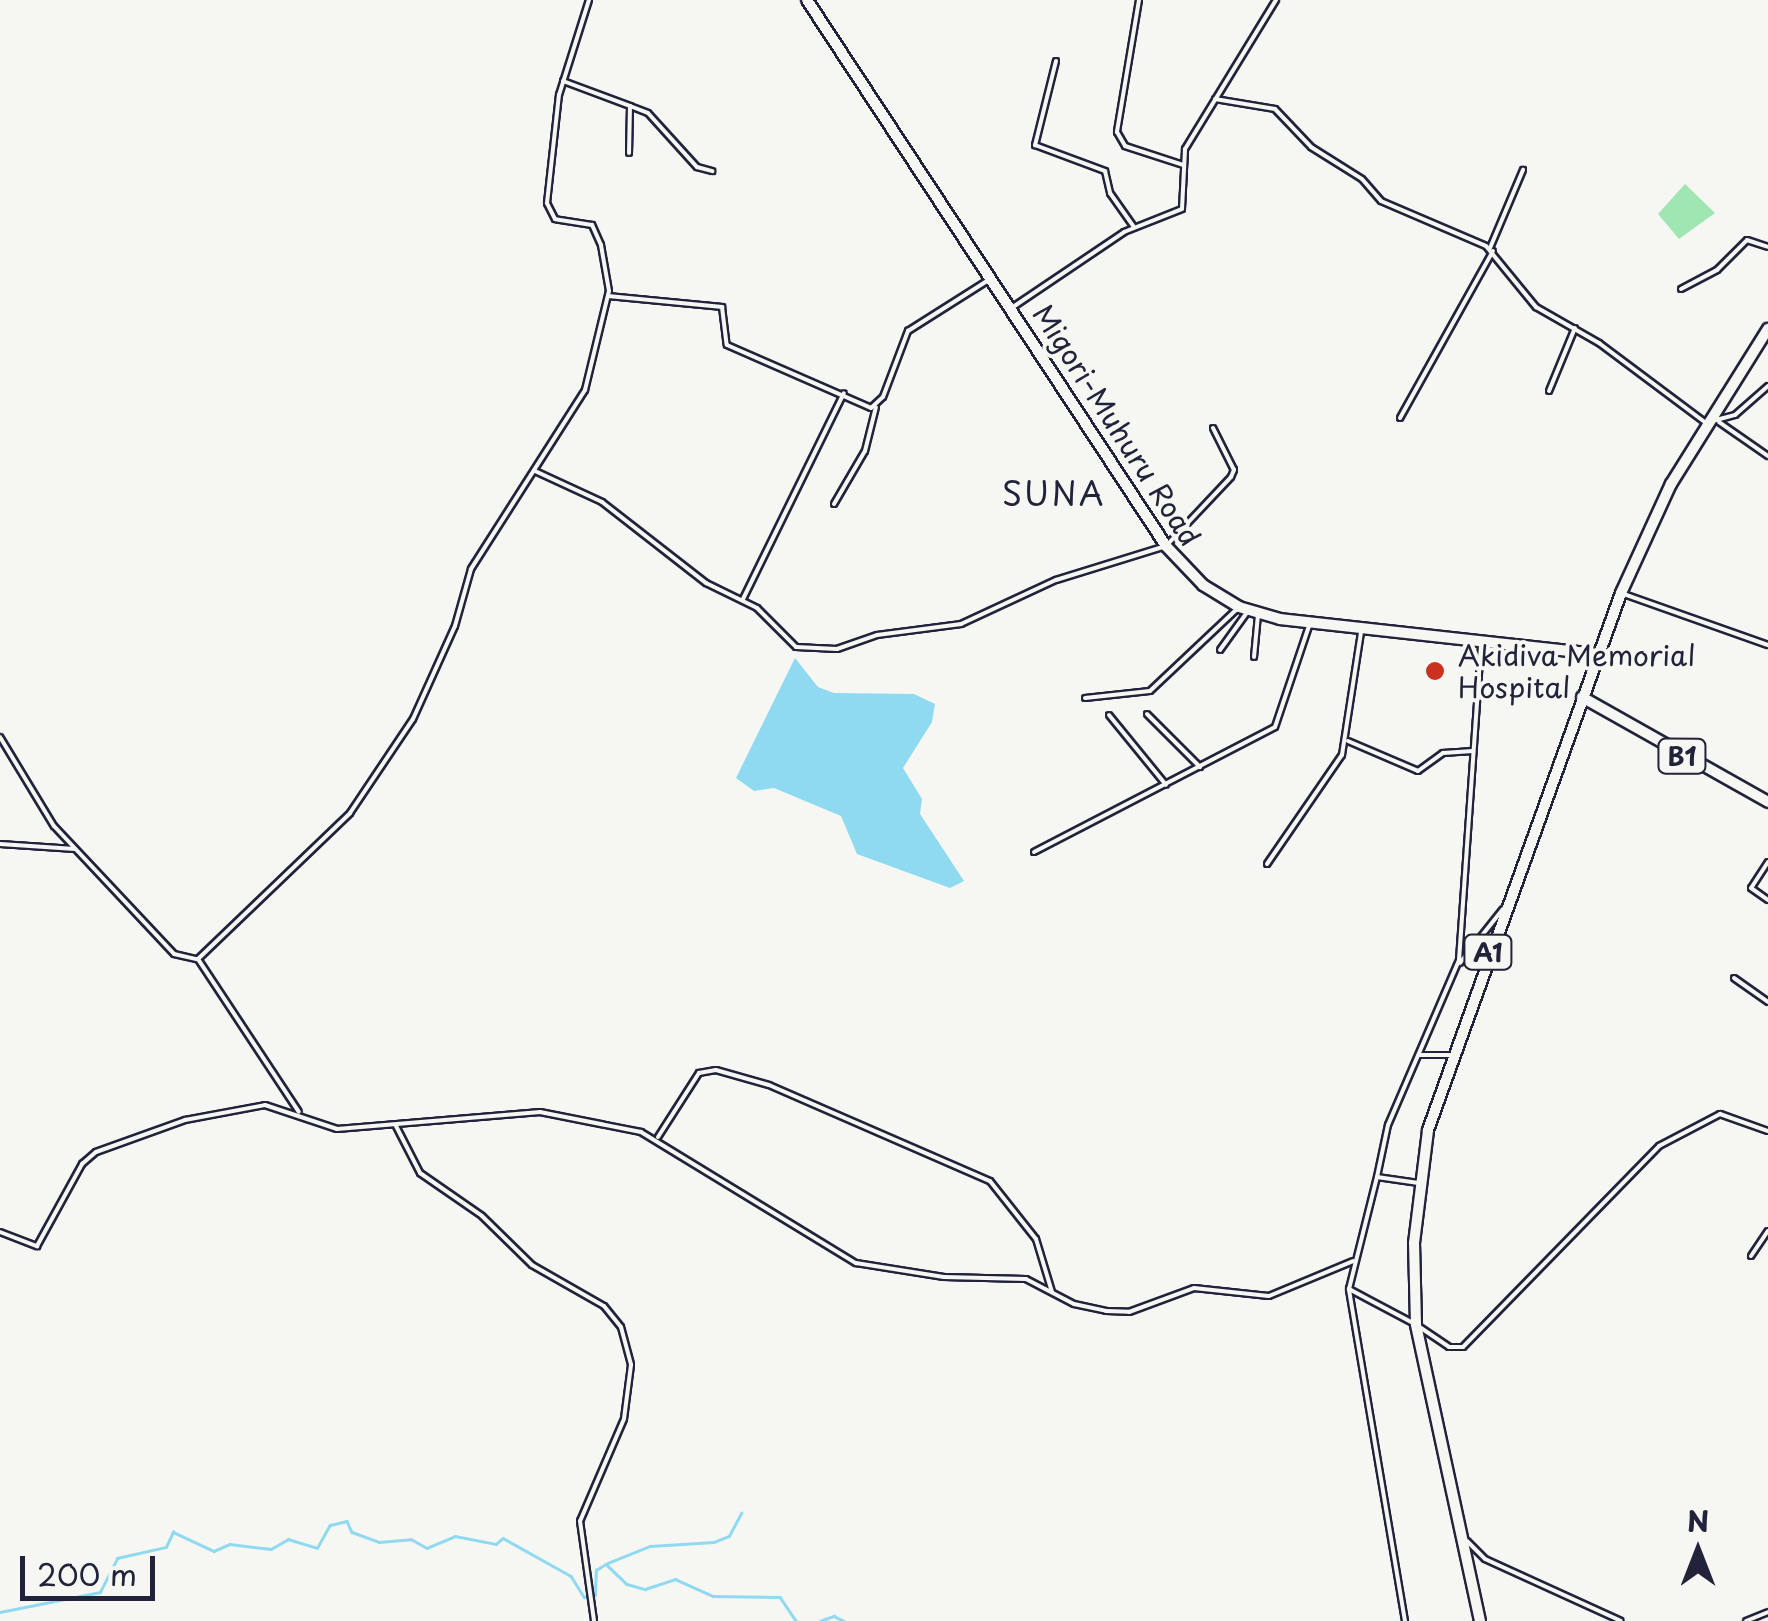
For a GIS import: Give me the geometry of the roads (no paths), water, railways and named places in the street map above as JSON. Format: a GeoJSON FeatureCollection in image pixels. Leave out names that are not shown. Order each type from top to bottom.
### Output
{"type":"FeatureCollection","features":[{"type":"Feature","properties":{"kind":"highway","name":"Migori-Muhuru Road"},"geometry":{"type":"LineString","coordinates":[[810,2],[1166,546],[1203,586],[1248,611],[1310,623],[1598,654]]}},
{"type":"Feature","properties":{"kind":"highway","name":"A1"},"geometry":{"type":"LineString","coordinates":[[1480,1621],[1416,1324],[1419,1183],[1450,1055],[1621,593],[1712,420],[1768,328]]}},
{"type":"Feature","properties":{"kind":"highway","name":"B1"},"geometry":{"type":"LineString","coordinates":[[1580,702],[1768,802]]}},
{"type":"Feature","properties":{"kind":"street"},"geometry":{"type":"LineString","coordinates":[[198,959],[350,813],[413,719],[455,626],[471,569],[585,390],[608,296],[597,230],[555,219],[547,208],[563,81],[589,0]]}},
{"type":"Feature","properties":{"kind":"street"},"geometry":{"type":"LineString","coordinates":[[1139,0],[1117,132],[1125,146],[1183,166]]}},
{"type":"Feature","properties":{"kind":"street"},"geometry":{"type":"LineString","coordinates":[[1013,307],[1134,227],[1182,209],[1183,166],[1190,138],[1276,0]]}},
{"type":"Feature","properties":{"kind":"street"},"geometry":{"type":"LineString","coordinates":[[1056,62],[1035,144],[1105,170],[1109,190],[1134,227]]}},
{"type":"Feature","properties":{"kind":"street"},"geometry":{"type":"LineString","coordinates":[[563,81],[648,112],[697,167],[712,172]]}},
{"type":"Feature","properties":{"kind":"street"},"geometry":{"type":"LineString","coordinates":[[1216,99],[1275,109],[1311,147],[1362,178],[1381,201],[1491,250],[1536,307],[1575,328],[1768,456]]}},
{"type":"Feature","properties":{"kind":"street"},"geometry":{"type":"LineString","coordinates":[[629,153],[630,106]]}},
{"type":"Feature","properties":{"kind":"street"},"geometry":{"type":"LineString","coordinates":[[1400,418],[1491,250],[1523,170]]}},
{"type":"Feature","properties":{"kind":"street"},"geometry":{"type":"LineString","coordinates":[[1681,289],[1717,270],[1747,240],[1768,247]]}},
{"type":"Feature","properties":{"kind":"street"},"geometry":{"type":"LineString","coordinates":[[834,504],[867,447],[876,407],[908,332],[992,278]]}},
{"type":"Feature","properties":{"kind":"street"},"geometry":{"type":"LineString","coordinates":[[608,296],[722,307],[727,345],[876,407]]}},
{"type":"Feature","properties":{"kind":"street"},"geometry":{"type":"LineString","coordinates":[[1550,390],[1575,328]]}},
{"type":"Feature","properties":{"kind":"street"},"geometry":{"type":"LineString","coordinates":[[1712,420],[1768,386]]}},
{"type":"Feature","properties":{"kind":"street"},"geometry":{"type":"LineString","coordinates":[[742,599],[844,393]]}},
{"type":"Feature","properties":{"kind":"street"},"geometry":{"type":"LineString","coordinates":[[535,471],[584,490],[668,548],[706,583],[742,599],[796,647],[850,648],[874,636],[961,624],[1056,580],[1166,546],[1234,470],[1213,428]]}},
{"type":"Feature","properties":{"kind":"street"},"geometry":{"type":"LineString","coordinates":[[1621,593],[1768,645]]}},
{"type":"Feature","properties":{"kind":"street"},"geometry":{"type":"LineString","coordinates":[[1220,650],[1248,611]]}},
{"type":"Feature","properties":{"kind":"street"},"geometry":{"type":"LineString","coordinates":[[1248,611],[1254,657]]}},
{"type":"Feature","properties":{"kind":"street"},"geometry":{"type":"LineString","coordinates":[[1085,698],[1150,691],[1248,611]]}},
{"type":"Feature","properties":{"kind":"street"},"geometry":{"type":"LineString","coordinates":[[1034,852],[1275,727],[1310,623]]}},
{"type":"Feature","properties":{"kind":"street"},"geometry":{"type":"LineString","coordinates":[[1267,864],[1348,741],[1361,627]]}},
{"type":"Feature","properties":{"kind":"street"},"geometry":{"type":"LineString","coordinates":[[1458,966],[1481,639]]}},
{"type":"Feature","properties":{"kind":"street"},"geometry":{"type":"LineString","coordinates":[[1147,714],[1200,766]]}},
{"type":"Feature","properties":{"kind":"street"},"geometry":{"type":"LineString","coordinates":[[1109,716],[1166,786]]}},
{"type":"Feature","properties":{"kind":"street"},"geometry":{"type":"LineString","coordinates":[[0,737],[23,769],[32,799],[75,849],[174,954],[198,959],[302,1116]]}},
{"type":"Feature","properties":{"kind":"street"},"geometry":{"type":"LineString","coordinates":[[1348,741],[1418,772],[1443,753],[1473,762]]}},
{"type":"Feature","properties":{"kind":"street"},"geometry":{"type":"LineString","coordinates":[[1463,756],[1474,751]]}},
{"type":"Feature","properties":{"kind":"street"},"geometry":{"type":"LineString","coordinates":[[0,844],[75,849]]}},
{"type":"Feature","properties":{"kind":"street"},"geometry":{"type":"LineString","coordinates":[[1768,862],[1751,888],[1768,900]]}},
{"type":"Feature","properties":{"kind":"street"},"geometry":{"type":"LineString","coordinates":[[1406,1621],[1349,1289],[1352,1261],[1378,1177],[1388,1125],[1458,966],[1504,909]]}},
{"type":"Feature","properties":{"kind":"street"},"geometry":{"type":"LineString","coordinates":[[1734,978],[1768,1002]]}},
{"type":"Feature","properties":{"kind":"street"},"geometry":{"type":"LineString","coordinates":[[1419,1055],[1450,1055]]}},
{"type":"Feature","properties":{"kind":"street"},"geometry":{"type":"LineString","coordinates":[[657,1138],[699,1073],[716,1070],[769,1085],[990,1181],[1036,1239],[1052,1292]]}},
{"type":"Feature","properties":{"kind":"street"},"geometry":{"type":"LineString","coordinates":[[0,1232],[37,1246],[82,1164],[113,1145],[255,1106],[302,1116],[337,1129],[551,1112],[657,1138],[856,1263],[944,1277],[1017,1278],[1079,1306],[1129,1312],[1180,1290],[1277,1294],[1352,1261]]}},
{"type":"Feature","properties":{"kind":"street"},"geometry":{"type":"LineString","coordinates":[[1349,1289],[1460,1349],[1656,1148],[1720,1114],[1768,1131]]}},
{"type":"Feature","properties":{"kind":"street"},"geometry":{"type":"LineString","coordinates":[[396,1126],[405,1155],[420,1173],[482,1216],[532,1266],[604,1306],[622,1328],[631,1365],[624,1418],[580,1521],[594,1621]]}},
{"type":"Feature","properties":{"kind":"street"},"geometry":{"type":"LineString","coordinates":[[1378,1177],[1419,1183]]}},
{"type":"Feature","properties":{"kind":"street"},"geometry":{"type":"LineString","coordinates":[[1752,1256],[1768,1231]]}},
{"type":"Feature","properties":{"kind":"street"},"geometry":{"type":"LineString","coordinates":[[1460,1531],[1479,1556],[1621,1621]]}},
{"type":"Feature","properties":{"kind":"street"},"geometry":{"type":"LineString","coordinates":[[1746,1621],[1768,1612]]}},
{"type":"Feature","properties":{"kind":"water"},"geometry":{"type":"Polygon","coordinates":[[[795,658],[818,687],[834,693],[914,694],[935,704],[932,722],[903,768],[922,799],[920,814],[964,881],[950,888],[857,854],[841,816],[774,788],[754,791],[736,778],[795,658]]]}},
{"type":"Feature","properties":{"kind":"waterway"},"geometry":{"type":"LineString","coordinates":[[608,1563],[650,1546],[714,1542],[729,1536],[741,1513]]}},
{"type":"Feature","properties":{"kind":"waterway"},"geometry":{"type":"LineString","coordinates":[[0,1612],[100,1592],[117,1558],[166,1547],[173,1532],[214,1551],[230,1544],[271,1549],[288,1539],[317,1548],[330,1525],[347,1521],[352,1532],[379,1542],[411,1539],[427,1548],[455,1536],[496,1544],[503,1538],[571,1576],[584,1597],[595,1595],[596,1570],[606,1564],[627,1584],[645,1589],[675,1579],[713,1596],[780,1597],[796,1621]]}},
{"type":"Feature","properties":{"kind":"waterway"},"geometry":{"type":"LineString","coordinates":[[820,1621],[834,1616],[844,1621]]}},
{"type":"Feature","properties":{"kind":"place","name":"Akidiva Memorial Hospital"},"geometry":{"type":"Point","coordinates":[1435,671]}},
{"type":"Feature","properties":{"kind":"district","name":"SUNA"},"geometry":{"type":"Point","coordinates":[1054,493]}}]}
